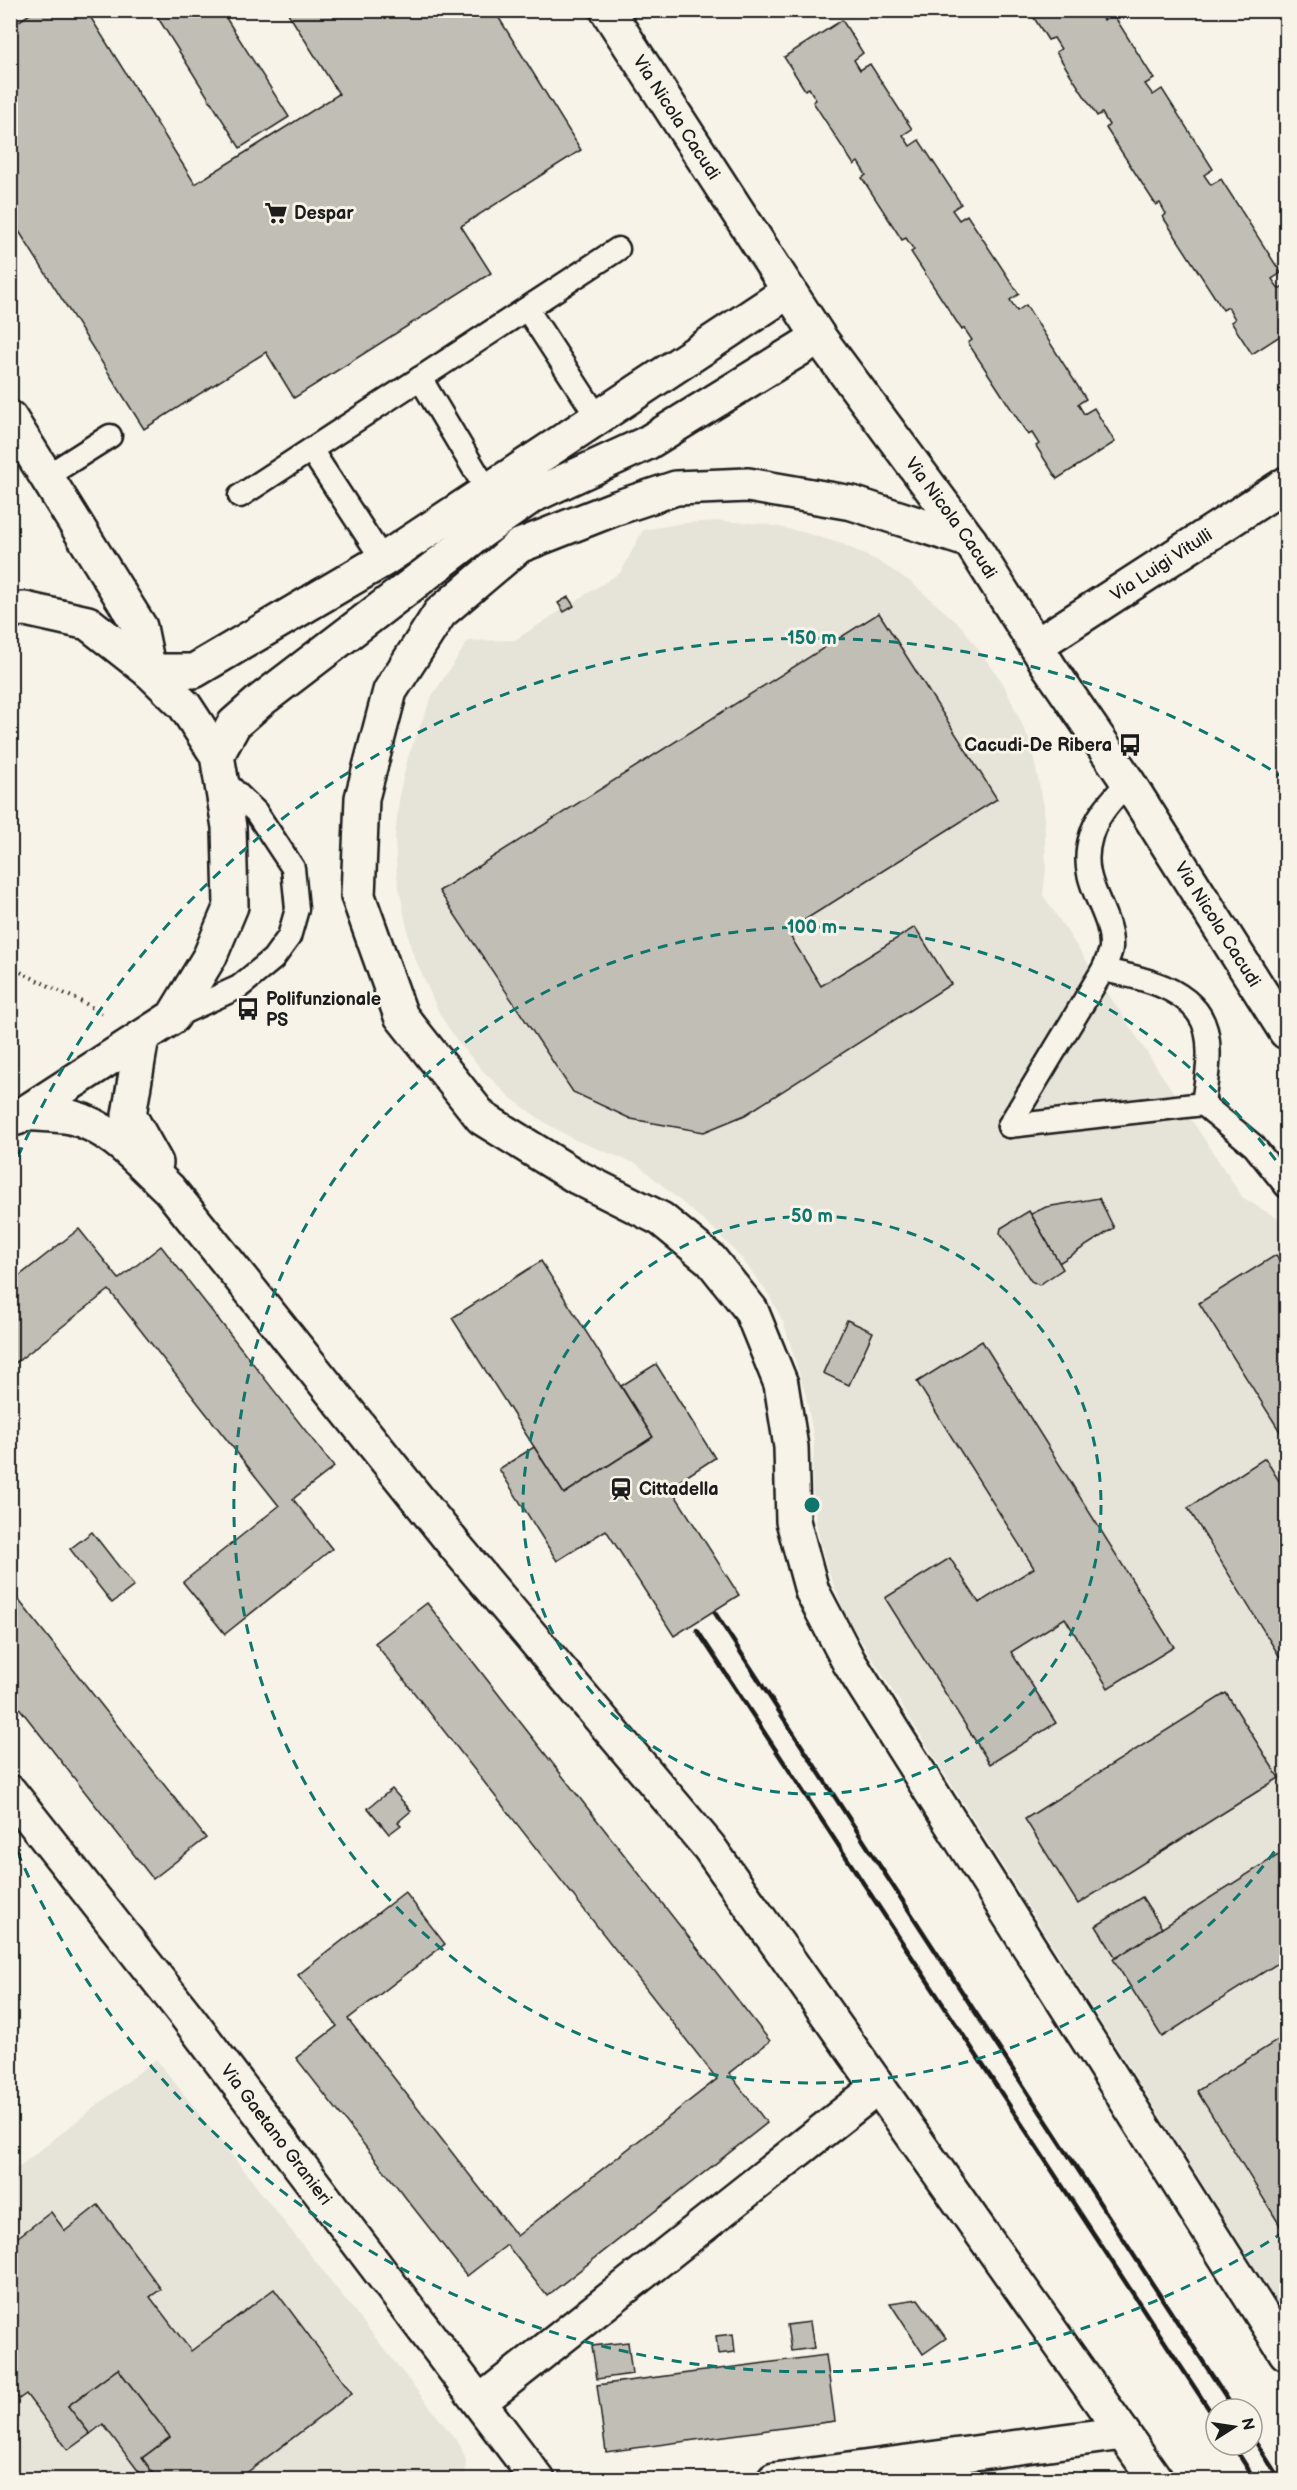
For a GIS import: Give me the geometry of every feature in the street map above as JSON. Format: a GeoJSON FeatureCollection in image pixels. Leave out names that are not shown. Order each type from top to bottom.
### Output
{"type":"FeatureCollection","features":[{"type":"Feature","properties":{"kind":"street","name":"Via Nicola Cacudi"},"geometry":{"type":"LineString","coordinates":[[607,10],[819,337],[970,541],[1128,782],[1287,1032]]}},
{"type":"Feature","properties":{"kind":"street"},"geometry":{"type":"LineString","coordinates":[[149,671],[194,670],[383,560],[789,291]]}},
{"type":"Feature","properties":{"kind":"street"},"geometry":{"type":"LineString","coordinates":[[219,767],[234,723],[482,531],[524,502],[646,443],[819,337]]}},
{"type":"Feature","properties":{"kind":"street"},"geometry":{"type":"LineString","coordinates":[[10,418],[140,627],[149,671]]}},
{"type":"Feature","properties":{"kind":"street","name":"Via Luigi Vitulli"},"geometry":{"type":"LineString","coordinates":[[1037,645],[1287,484]]}},
{"type":"Feature","properties":{"kind":"street"},"geometry":{"type":"LineString","coordinates":[[970,541],[852,503],[748,485],[676,488],[616,508],[519,546],[440,613],[390,691],[362,798],[358,896],[401,1016],[482,1118],[577,1176],[661,1219],[711,1260],[751,1310],[781,1384],[791,1447],[793,1521],[812,1591],[849,1662],[1287,2353]]}},
{"type":"Feature","properties":{"kind":"street"},"geometry":{"type":"LineString","coordinates":[[10,610],[24,609],[88,623],[149,671],[185,706],[219,767],[230,827],[231,906],[210,956],[173,1017],[17,1118]]}},
{"type":"Feature","properties":{"kind":"street"},"geometry":{"type":"LineString","coordinates":[[142,1037],[129,1115],[169,1189]]}},
{"type":"Feature","properties":{"kind":"street"},"geometry":{"type":"LineString","coordinates":[[17,1118],[71,1117],[92,1126],[116,1140],[169,1189],[450,1538],[709,1847],[1156,2480]]}},
{"type":"Feature","properties":{"kind":"street","name":"Via Gaetano Granieri"},"geometry":{"type":"LineString","coordinates":[[10,1792],[185,2014],[481,2401],[538,2480]]}},
{"type":"Feature","properties":{"kind":"street"},"geometry":{"type":"LineString","coordinates":[[481,2401],[878,2086]]}},
{"type":"Feature","properties":{"kind":"street"},"geometry":{"type":"LineString","coordinates":[[774,2480],[1123,2433]]}},
{"type":"Feature","properties":{"kind":"lane"},"geometry":{"type":"LineString","coordinates":[[240,496],[618,249]]}},
{"type":"Feature","properties":{"kind":"lane"},"geometry":{"type":"LineString","coordinates":[[527,309],[598,418]]}},
{"type":"Feature","properties":{"kind":"lane"},"geometry":{"type":"LineString","coordinates":[[420,378],[488,492]]}},
{"type":"Feature","properties":{"kind":"lane"},"geometry":{"type":"LineString","coordinates":[[47,476],[110,436]]}},
{"type":"Feature","properties":{"kind":"lane"},"geometry":{"type":"LineString","coordinates":[[311,450],[383,560]]}},
{"type":"Feature","properties":{"kind":"lane"},"geometry":{"type":"LineString","coordinates":[[173,1017],[239,987],[273,959],[289,937],[297,909],[293,868],[256,812],[219,767]]}},
{"type":"Feature","properties":{"kind":"lane"},"geometry":{"type":"LineString","coordinates":[[1128,782],[1101,814],[1091,836],[1087,864],[1092,890],[1109,929],[1111,950],[1103,970],[1009,1126],[1203,1104],[1254,1146],[1287,1186]]}},
{"type":"Feature","properties":{"kind":"lane"},"geometry":{"type":"LineString","coordinates":[[1103,970],[1130,976],[1174,991],[1193,1007],[1206,1029],[1209,1062],[1203,1104]]}},
{"type":"Feature","properties":{"kind":"lane"},"geometry":{"type":"LineString","coordinates":[[1254,1146],[1280,1156],[1287,1156]]}},
{"type":"Feature","properties":{"kind":"path"},"geometry":{"type":"LineString","coordinates":[[10,286],[16,294],[15,320],[10,326]]}},
{"type":"Feature","properties":{"kind":"path"},"geometry":{"type":"LineString","coordinates":[[10,967],[86,1004],[109,1018]]}},
{"type":"Feature","properties":{"kind":"shaded area"},"geometry":{"type":"Polygon","coordinates":[[[721,521],[764,524],[803,532],[842,544],[878,561],[911,582],[962,627],[1003,683],[1030,742],[1044,806],[1046,868],[1043,895],[1243,1198],[1286,1223],[1286,2317],[847,1618],[827,1568],[817,1528],[812,1485],[814,1441],[806,1396],[784,1324],[769,1295],[742,1259],[715,1230],[637,1164],[575,1140],[544,1122],[511,1098],[485,1073],[458,1042],[440,1015],[411,949],[397,877],[395,837],[400,791],[408,757],[432,696],[468,641],[515,640],[621,572],[643,530],[684,523],[721,521]]]}},
{"type":"Feature","properties":{"kind":"shaded area"},"geometry":{"type":"Polygon","coordinates":[[[156,2059],[460,2445],[466,2460],[465,2480],[13,2480],[11,2475],[11,2173],[156,2059]]]}},
{"type":"Feature","properties":{"kind":"building"},"geometry":{"type":"Polygon","coordinates":[[[36,10],[86,10],[195,184],[339,94],[286,10],[494,10],[581,150],[461,226],[491,273],[294,398],[266,352],[144,429],[10,217],[10,27],[36,10]]]}},
{"type":"Feature","properties":{"kind":"building"},"geometry":{"type":"Polygon","coordinates":[[[153,10],[221,10],[289,117],[240,148],[153,10]]]}},
{"type":"Feature","properties":{"kind":"building"},"geometry":{"type":"Polygon","coordinates":[[[1029,10],[1098,10],[1104,20],[1113,14],[1154,79],[1145,84],[1153,95],[1162,89],[1213,169],[1204,175],[1211,185],[1221,179],[1281,273],[1272,279],[1279,289],[1286,284],[1286,332],[1252,354],[1231,322],[1235,319],[1228,307],[1223,310],[1163,217],[1166,214],[1160,203],[1156,205],[1106,128],[1109,125],[1102,113],[1097,116],[1056,52],[1061,49],[1054,38],[1048,40],[1029,10]]]}},
{"type":"Feature","properties":{"kind":"building"},"geometry":{"type":"Polygon","coordinates":[[[842,20],[863,53],[854,60],[860,70],[870,64],[912,129],[903,135],[910,146],[919,140],[961,204],[952,210],[959,220],[967,215],[1019,294],[1010,300],[1017,311],[1026,305],[1086,399],[1078,404],[1084,414],[1094,408],[1115,442],[1057,479],[1036,446],[1039,444],[1032,433],[1028,435],[968,343],[972,340],[964,328],[962,330],[911,252],[914,250],[906,238],[902,240],[862,178],[866,175],[858,162],[854,165],[813,102],[816,100],[809,88],[805,90],[784,57],[842,20]]]}},
{"type":"Feature","properties":{"kind":"building"},"geometry":{"type":"Polygon","coordinates":[[[568,597],[574,606],[564,612],[558,603],[568,597]]]}},
{"type":"Feature","properties":{"kind":"building"},"geometry":{"type":"Polygon","coordinates":[[[879,613],[997,799],[787,931],[821,986],[915,927],[951,984],[745,1115],[704,1132],[631,1119],[573,1092],[439,891],[879,613]]]}},
{"type":"Feature","properties":{"kind":"building"},"geometry":{"type":"Polygon","coordinates":[[[1099,1198],[1114,1228],[1059,1263],[1031,1214],[1046,1207],[1099,1198]]]}},
{"type":"Feature","properties":{"kind":"building"},"geometry":{"type":"Polygon","coordinates":[[[1029,1211],[1063,1269],[1039,1285],[1031,1281],[1000,1233],[1001,1228],[1029,1211]]]}},
{"type":"Feature","properties":{"kind":"building"},"geometry":{"type":"Polygon","coordinates":[[[79,1229],[119,1279],[161,1246],[334,1467],[293,1499],[332,1549],[225,1634],[183,1582],[279,1506],[109,1290],[13,1365],[10,1362],[10,1283],[79,1229]]]}},
{"type":"Feature","properties":{"kind":"building"},"geometry":{"type":"Polygon","coordinates":[[[1276,1255],[1286,1271],[1286,1441],[1199,1303],[1276,1255]]]}},
{"type":"Feature","properties":{"kind":"building"},"geometry":{"type":"Polygon","coordinates":[[[541,1261],[653,1437],[564,1494],[452,1318],[541,1261]]]}},
{"type":"Feature","properties":{"kind":"building"},"geometry":{"type":"Polygon","coordinates":[[[847,1320],[873,1332],[849,1385],[823,1373],[847,1320]]]}},
{"type":"Feature","properties":{"kind":"building"},"geometry":{"type":"Polygon","coordinates":[[[982,1341],[1174,1647],[1108,1688],[1065,1618],[1011,1652],[1056,1723],[990,1764],[885,1598],[950,1558],[979,1603],[1034,1568],[917,1382],[982,1341]]]}},
{"type":"Feature","properties":{"kind":"building"},"geometry":{"type":"Polygon","coordinates":[[[656,1364],[715,1458],[670,1487],[739,1595],[674,1636],[606,1530],[557,1561],[499,1469],[534,1447],[564,1494],[653,1437],[621,1386],[656,1364]]]}},
{"type":"Feature","properties":{"kind":"building"},"geometry":{"type":"Polygon","coordinates":[[[1265,1458],[1279,1481],[1286,1476],[1286,1667],[1188,1508],[1265,1458]]]}},
{"type":"Feature","properties":{"kind":"building"},"geometry":{"type":"Polygon","coordinates":[[[92,1532],[134,1586],[112,1603],[70,1549],[92,1532]]]}},
{"type":"Feature","properties":{"kind":"building"},"geometry":{"type":"Polygon","coordinates":[[[10,1589],[206,1838],[153,1879],[10,1696],[10,1589]]]}},
{"type":"Feature","properties":{"kind":"building"},"geometry":{"type":"Polygon","coordinates":[[[427,1603],[770,2041],[729,2073],[767,2123],[547,2296],[507,2245],[467,2276],[296,2058],[337,2026],[298,1975],[405,1892],[445,1944],[348,2019],[517,2236],[717,2079],[375,1643],[427,1603]]]}},
{"type":"Feature","properties":{"kind":"building"},"geometry":{"type":"Polygon","coordinates":[[[1226,1693],[1279,1778],[1078,1904],[1025,1819],[1226,1693]]]}},
{"type":"Feature","properties":{"kind":"building"},"geometry":{"type":"Polygon","coordinates":[[[392,1789],[411,1811],[398,1822],[401,1825],[389,1834],[368,1808],[392,1789]]]}},
{"type":"Feature","properties":{"kind":"building"},"geometry":{"type":"Polygon","coordinates":[[[1286,1850],[1286,1958],[1162,2037],[1113,1959],[1286,1850]]]}},
{"type":"Feature","properties":{"kind":"building"},"geometry":{"type":"Polygon","coordinates":[[[1142,1897],[1162,1928],[1116,1958],[1096,1926],[1142,1897]]]}},
{"type":"Feature","properties":{"kind":"building"},"geometry":{"type":"Polygon","coordinates":[[[1286,2035],[1286,2235],[1197,2091],[1286,2035]]]}},
{"type":"Feature","properties":{"kind":"building"},"geometry":{"type":"Polygon","coordinates":[[[98,2205],[161,2289],[150,2297],[191,2351],[274,2289],[352,2393],[237,2480],[158,2480],[142,2458],[170,2437],[118,2369],[68,2406],[90,2434],[68,2450],[26,2394],[19,2399],[10,2388],[10,2243],[51,2212],[65,2231],[98,2205]]]}},
{"type":"Feature","properties":{"kind":"building"},"geometry":{"type":"Polygon","coordinates":[[[918,2299],[946,2338],[923,2354],[890,2303],[918,2299]]]}},
{"type":"Feature","properties":{"kind":"building"},"geometry":{"type":"Polygon","coordinates":[[[810,2322],[814,2348],[791,2351],[787,2325],[810,2322]]]}},
{"type":"Feature","properties":{"kind":"building"},"geometry":{"type":"Polygon","coordinates":[[[733,2334],[735,2352],[718,2354],[716,2336],[733,2334]]]}},
{"type":"Feature","properties":{"kind":"building"},"geometry":{"type":"Polygon","coordinates":[[[628,2342],[632,2374],[597,2379],[592,2346],[628,2342]]]}},
{"type":"Feature","properties":{"kind":"building"},"geometry":{"type":"Polygon","coordinates":[[[826,2355],[835,2421],[606,2452],[597,2385],[826,2355]]]}},
{"type":"Feature","properties":{"kind":"building"},"geometry":{"type":"Polygon","coordinates":[[[118,2369],[170,2437],[142,2458],[158,2480],[145,2480],[103,2424],[90,2434],[68,2406],[118,2369]]]}},
{"type":"Feature","properties":{"kind":"railway"},"geometry":{"type":"LineString","coordinates":[[715,1613],[1226,2397]]}},
{"type":"Feature","properties":{"kind":"railway"},"geometry":{"type":"LineString","coordinates":[[697,1630],[1204,2402]]}},
{"type":"Feature","properties":{"kind":"railway"},"geometry":{"type":"LineString","coordinates":[[1264,2455],[1280,2480]]}},
{"type":"Feature","properties":{"kind":"railway"},"geometry":{"type":"LineString","coordinates":[[1241,2457],[1255,2480]]}},
{"type":"Feature","properties":{"kind":"place","name":"Despar"},"geometry":{"type":"Point","coordinates":[276,213]}},
{"type":"Feature","properties":{"kind":"place","name":"Cacudi-De Ribera"},"geometry":{"type":"Point","coordinates":[1130,745]}},
{"type":"Feature","properties":{"kind":"place","name":"Polifunzionale PS"},"geometry":{"type":"Point","coordinates":[248,1009]}},
{"type":"Feature","properties":{"kind":"place","name":"Cittadella"},"geometry":{"type":"Point","coordinates":[621,1489]}}]}
